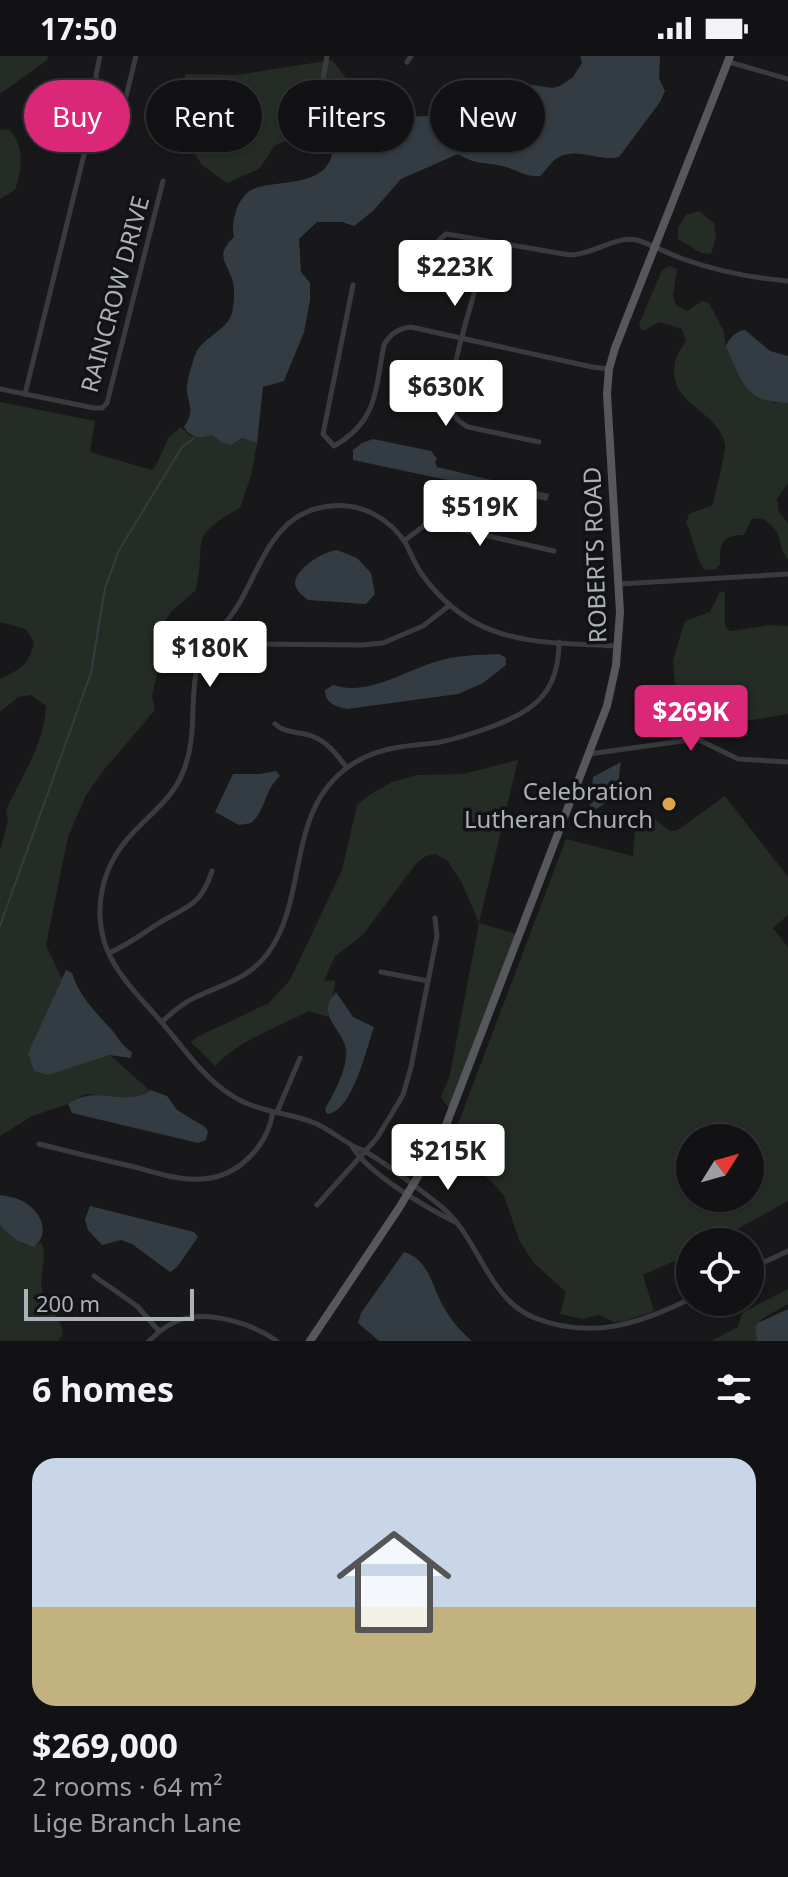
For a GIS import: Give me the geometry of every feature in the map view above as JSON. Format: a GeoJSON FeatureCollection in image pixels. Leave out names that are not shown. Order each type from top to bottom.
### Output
{"type":"FeatureCollection","features":[{"type":"Feature","properties":{"kind":"main road","name":"ROBERTS ROAD"},"geometry":{"type":"LineString","coordinates":[[310,1341],[441,1138],[607,706],[618,646],[619,584],[607,394],[609,369],[729,59]]}},
{"type":"Feature","properties":{"kind":"street"},"geometry":{"type":"LineString","coordinates":[[0,389],[25,394],[98,98],[96,75],[100,56]]}},
{"type":"Feature","properties":{"kind":"street"},"geometry":{"type":"LineString","coordinates":[[130,80],[136,56]]}},
{"type":"Feature","properties":{"kind":"street"},"geometry":{"type":"LineString","coordinates":[[323,80],[327,56]]}},
{"type":"Feature","properties":{"kind":"street"},"geometry":{"type":"LineString","coordinates":[[729,59],[788,79]]}},
{"type":"Feature","properties":{"kind":"street","name":"RAINCROW DRIVE"},"geometry":{"type":"LineString","coordinates":[[25,394],[94,408],[102,408],[108,401],[163,181]]}},
{"type":"Feature","properties":{"kind":"street"},"geometry":{"type":"LineString","coordinates":[[428,260],[440,238],[450,234],[570,255],[636,240],[653,249],[717,270],[788,281]]}},
{"type":"Feature","properties":{"kind":"street"},"geometry":{"type":"LineString","coordinates":[[353,285],[323,434],[334,446],[350,437],[370,411],[384,345],[394,332],[411,327],[609,369]]}},
{"type":"Feature","properties":{"kind":"street"},"geometry":{"type":"LineString","coordinates":[[476,287],[461,338],[451,400],[456,417],[468,427],[539,442]]}},
{"type":"Feature","properties":{"kind":"street"},"geometry":{"type":"LineString","coordinates":[[410,1190],[366,1152],[311,1121],[238,1100],[219,1087],[123,978],[109,953],[100,914],[104,879],[123,843],[167,799],[183,774],[194,729],[198,665],[204,651],[246,592],[269,545],[281,529],[300,515],[333,505],[362,509],[387,522],[404,541],[422,574],[450,605],[474,622],[494,631],[521,639],[618,646]]}},
{"type":"Feature","properties":{"kind":"street"},"geometry":{"type":"LineString","coordinates":[[404,541],[425,525],[437,524],[554,551]]}},
{"type":"Feature","properties":{"kind":"street"},"geometry":{"type":"LineString","coordinates":[[619,584],[788,574]]}},
{"type":"Feature","properties":{"kind":"street"},"geometry":{"type":"LineString","coordinates":[[225,625],[252,644],[374,644],[413,632],[450,605]]}},
{"type":"Feature","properties":{"kind":"street"},"geometry":{"type":"LineString","coordinates":[[162,1022],[187,1001],[236,981],[267,954],[283,923],[311,815],[329,786],[347,768],[382,750],[447,741],[521,715],[538,702],[550,686],[558,665],[559,642]]}},
{"type":"Feature","properties":{"kind":"street"},"geometry":{"type":"LineString","coordinates":[[275,724],[287,732],[306,734],[323,742],[347,768]]}},
{"type":"Feature","properties":{"kind":"street"},"geometry":{"type":"LineString","coordinates":[[589,754],[697,739],[738,759],[788,762]]}},
{"type":"Feature","properties":{"kind":"street"},"geometry":{"type":"LineString","coordinates":[[109,953],[132,943],[190,907],[206,888],[212,871]]}},
{"type":"Feature","properties":{"kind":"street"},"geometry":{"type":"LineString","coordinates":[[317,1205],[366,1152],[389,1121],[403,1095],[437,936],[435,918]]}},
{"type":"Feature","properties":{"kind":"street"},"geometry":{"type":"LineString","coordinates":[[381,972],[428,981]]}},
{"type":"Feature","properties":{"kind":"street"},"geometry":{"type":"LineString","coordinates":[[39,1144],[181,1178],[213,1178],[235,1169],[255,1152],[270,1127],[300,1058]]}},
{"type":"Feature","properties":{"kind":"street"},"geometry":{"type":"LineString","coordinates":[[351,1145],[359,1159],[460,1225],[504,1297],[522,1312],[545,1322],[580,1329],[617,1328],[676,1306]]}},
{"type":"Feature","properties":{"kind":"street"},"geometry":{"type":"LineString","coordinates":[[764,1262],[788,1251]]}},
{"type":"Feature","properties":{"kind":"street"},"geometry":{"type":"LineString","coordinates":[[94,1276],[137,1306],[159,1331]]}},
{"type":"Feature","properties":{"kind":"street"},"geometry":{"type":"LineString","coordinates":[[149,1341],[159,1331],[182,1319],[206,1317],[253,1327],[277,1341]]}},
{"type":"Feature","properties":{"kind":"shaded area"},"geometry":{"type":"Polygon","coordinates":[[[0,56],[48,56],[47,60],[0,94],[0,56]]]}},
{"type":"Feature","properties":{"kind":"shaded area"},"geometry":{"type":"Polygon","coordinates":[[[580,56],[660,56],[659,78],[665,91],[619,157],[566,154],[556,159],[540,176],[535,176],[472,161],[458,154],[401,179],[373,211],[354,226],[342,222],[317,222],[299,239],[301,272],[310,283],[304,332],[284,381],[263,387],[257,443],[242,438],[231,445],[222,443],[212,435],[196,437],[186,431],[184,427],[190,410],[187,384],[195,355],[203,343],[225,325],[232,313],[234,285],[223,254],[234,237],[235,215],[246,194],[259,187],[316,175],[325,168],[332,152],[414,152],[414,117],[430,114],[430,152],[545,152],[545,87],[560,86],[573,77],[582,63],[580,56]]]}},
{"type":"Feature","properties":{"kind":"shaded area"},"geometry":{"type":"Polygon","coordinates":[[[332,60],[347,80],[278,80],[278,144],[259,169],[227,183],[202,165],[193,152],[262,152],[262,80],[184,80],[185,74],[237,75],[332,60]]]}},
{"type":"Feature","properties":{"kind":"shaded area"},"geometry":{"type":"Polygon","coordinates":[[[9,129],[20,150],[19,174],[15,190],[0,199],[0,130],[9,129]]]}},
{"type":"Feature","properties":{"kind":"shaded area"},"geometry":{"type":"Polygon","coordinates":[[[699,211],[714,223],[716,237],[711,254],[701,253],[678,239],[678,228],[686,215],[699,211]]]}},
{"type":"Feature","properties":{"kind":"shaded area"},"geometry":{"type":"Polygon","coordinates":[[[670,266],[677,269],[673,296],[676,305],[687,311],[702,301],[709,303],[724,332],[732,360],[773,403],[788,403],[788,483],[777,499],[779,512],[788,523],[788,560],[777,533],[761,518],[752,519],[744,535],[723,542],[720,564],[716,569],[704,570],[699,559],[686,523],[689,514],[713,505],[725,444],[713,423],[678,388],[674,377],[675,363],[686,341],[682,329],[660,322],[642,331],[639,324],[662,270],[670,266]]]}},
{"type":"Feature","properties":{"kind":"shaded area"},"geometry":{"type":"Polygon","coordinates":[[[745,330],[770,351],[788,356],[788,403],[762,399],[741,380],[726,347],[733,336],[745,330]]]}},
{"type":"Feature","properties":{"kind":"shaded area"},"geometry":{"type":"Polygon","coordinates":[[[0,402],[95,421],[90,452],[152,470],[169,437],[181,427],[190,436],[212,435],[222,443],[231,445],[242,438],[257,443],[251,476],[240,508],[205,534],[196,590],[171,612],[157,634],[159,666],[152,696],[155,710],[85,797],[68,837],[46,945],[62,979],[28,1053],[110,1055],[150,1091],[143,1097],[130,1098],[85,1094],[68,1104],[32,1116],[0,1136],[0,851],[8,821],[6,810],[37,747],[46,706],[31,695],[18,697],[0,712],[0,679],[23,665],[30,656],[34,642],[26,629],[0,622],[0,402]]]}},
{"type":"Feature","properties":{"kind":"shaded area"},"geometry":{"type":"Polygon","coordinates":[[[373,439],[431,451],[437,459],[437,467],[549,494],[547,501],[353,460],[353,450],[373,439]]]}},
{"type":"Feature","properties":{"kind":"shaded area"},"geometry":{"type":"Polygon","coordinates":[[[337,550],[357,558],[371,573],[375,594],[366,604],[308,600],[297,589],[296,578],[304,567],[318,557],[337,550]]]}},
{"type":"Feature","properties":{"kind":"shaded area"},"geometry":{"type":"Polygon","coordinates":[[[720,591],[725,593],[725,626],[730,631],[771,625],[788,626],[788,714],[658,735],[658,723],[676,696],[673,660],[685,621],[710,612],[720,591]]]}},
{"type":"Feature","properties":{"kind":"shaded area"},"geometry":{"type":"Polygon","coordinates":[[[499,654],[506,658],[506,665],[483,683],[458,694],[347,709],[332,704],[325,694],[325,690],[333,685],[347,688],[374,685],[449,658],[499,654]]]}},
{"type":"Feature","properties":{"kind":"shaded area"},"geometry":{"type":"Polygon","coordinates":[[[518,760],[479,923],[461,881],[447,860],[435,854],[424,857],[362,936],[335,956],[324,981],[335,980],[328,1017],[309,1011],[247,1041],[215,1066],[191,1042],[269,1003],[290,980],[342,870],[357,805],[392,782],[418,775],[463,774],[518,760]]]}},
{"type":"Feature","properties":{"kind":"shaded area"},"geometry":{"type":"Polygon","coordinates":[[[621,762],[618,793],[596,809],[590,807],[593,777],[621,762]]]}},
{"type":"Feature","properties":{"kind":"shaded area"},"geometry":{"type":"Polygon","coordinates":[[[276,771],[280,776],[260,813],[251,823],[239,825],[215,812],[233,774],[276,771]]]}},
{"type":"Feature","properties":{"kind":"shaded area"},"geometry":{"type":"Polygon","coordinates":[[[725,796],[788,877],[788,915],[773,928],[788,947],[788,1201],[739,1228],[676,1228],[676,1260],[643,1275],[654,1311],[625,1321],[614,1322],[599,1315],[582,1319],[560,1314],[566,1292],[534,1263],[520,1242],[504,1196],[453,1150],[465,1132],[458,1124],[566,839],[633,856],[635,827],[641,817],[651,816],[670,831],[676,831],[725,796]]]}},
{"type":"Feature","properties":{"kind":"shaded area"},"geometry":{"type":"Polygon","coordinates":[[[479,923],[517,934],[450,1110],[441,1097],[450,1075],[479,923]]]}},
{"type":"Feature","properties":{"kind":"shaded area"},"geometry":{"type":"Polygon","coordinates":[[[66,970],[72,973],[88,1002],[132,1052],[131,1058],[109,1055],[48,1075],[34,1071],[28,1053],[66,970]]]}},
{"type":"Feature","properties":{"kind":"shaded area"},"geometry":{"type":"Polygon","coordinates":[[[336,992],[353,1017],[374,1027],[351,1091],[336,1111],[327,1114],[325,1109],[340,1080],[346,1056],[343,1041],[329,1015],[330,1000],[336,992]]]}},
{"type":"Feature","properties":{"kind":"shaded area"},"geometry":{"type":"Polygon","coordinates":[[[151,1090],[167,1096],[177,1110],[205,1127],[208,1131],[206,1140],[198,1143],[72,1113],[68,1104],[89,1096],[131,1097],[151,1090]]]}},
{"type":"Feature","properties":{"kind":"shaded area"},"geometry":{"type":"Polygon","coordinates":[[[0,1195],[27,1203],[41,1220],[42,1234],[34,1247],[15,1238],[2,1227],[0,1195]]]}},
{"type":"Feature","properties":{"kind":"shaded area"},"geometry":{"type":"Polygon","coordinates":[[[90,1206],[194,1232],[198,1237],[170,1272],[132,1244],[121,1240],[102,1245],[88,1230],[85,1219],[90,1206]]]}},
{"type":"Feature","properties":{"kind":"shaded area"},"geometry":{"type":"Polygon","coordinates":[[[0,1223],[24,1245],[34,1247],[41,1242],[44,1254],[42,1287],[45,1299],[62,1328],[63,1334],[58,1341],[0,1341],[0,1223]]]}},
{"type":"Feature","properties":{"kind":"shaded area"},"geometry":{"type":"Polygon","coordinates":[[[404,1252],[424,1267],[446,1311],[472,1341],[379,1341],[358,1323],[361,1313],[404,1252]]]}},
{"type":"Feature","properties":{"kind":"shaded area"},"geometry":{"type":"Polygon","coordinates":[[[788,1289],[788,1304],[763,1318],[755,1327],[757,1341],[711,1341],[738,1327],[741,1316],[764,1316],[764,1302],[788,1289]]]}},
{"type":"Feature","properties":{"kind":"shaded area"},"geometry":{"type":"Polygon","coordinates":[[[788,1309],[788,1341],[757,1341],[755,1327],[758,1323],[788,1309]]]}},
{"type":"Feature","properties":{"kind":"waterway"},"geometry":{"type":"LineString","coordinates":[[0,926],[91,673],[105,588],[119,550],[182,447],[193,439]]}},
{"type":"Feature","properties":{"kind":"place","name":"Celebration Lutheran Church"},"geometry":{"type":"Point","coordinates":[669,804]}}]}
